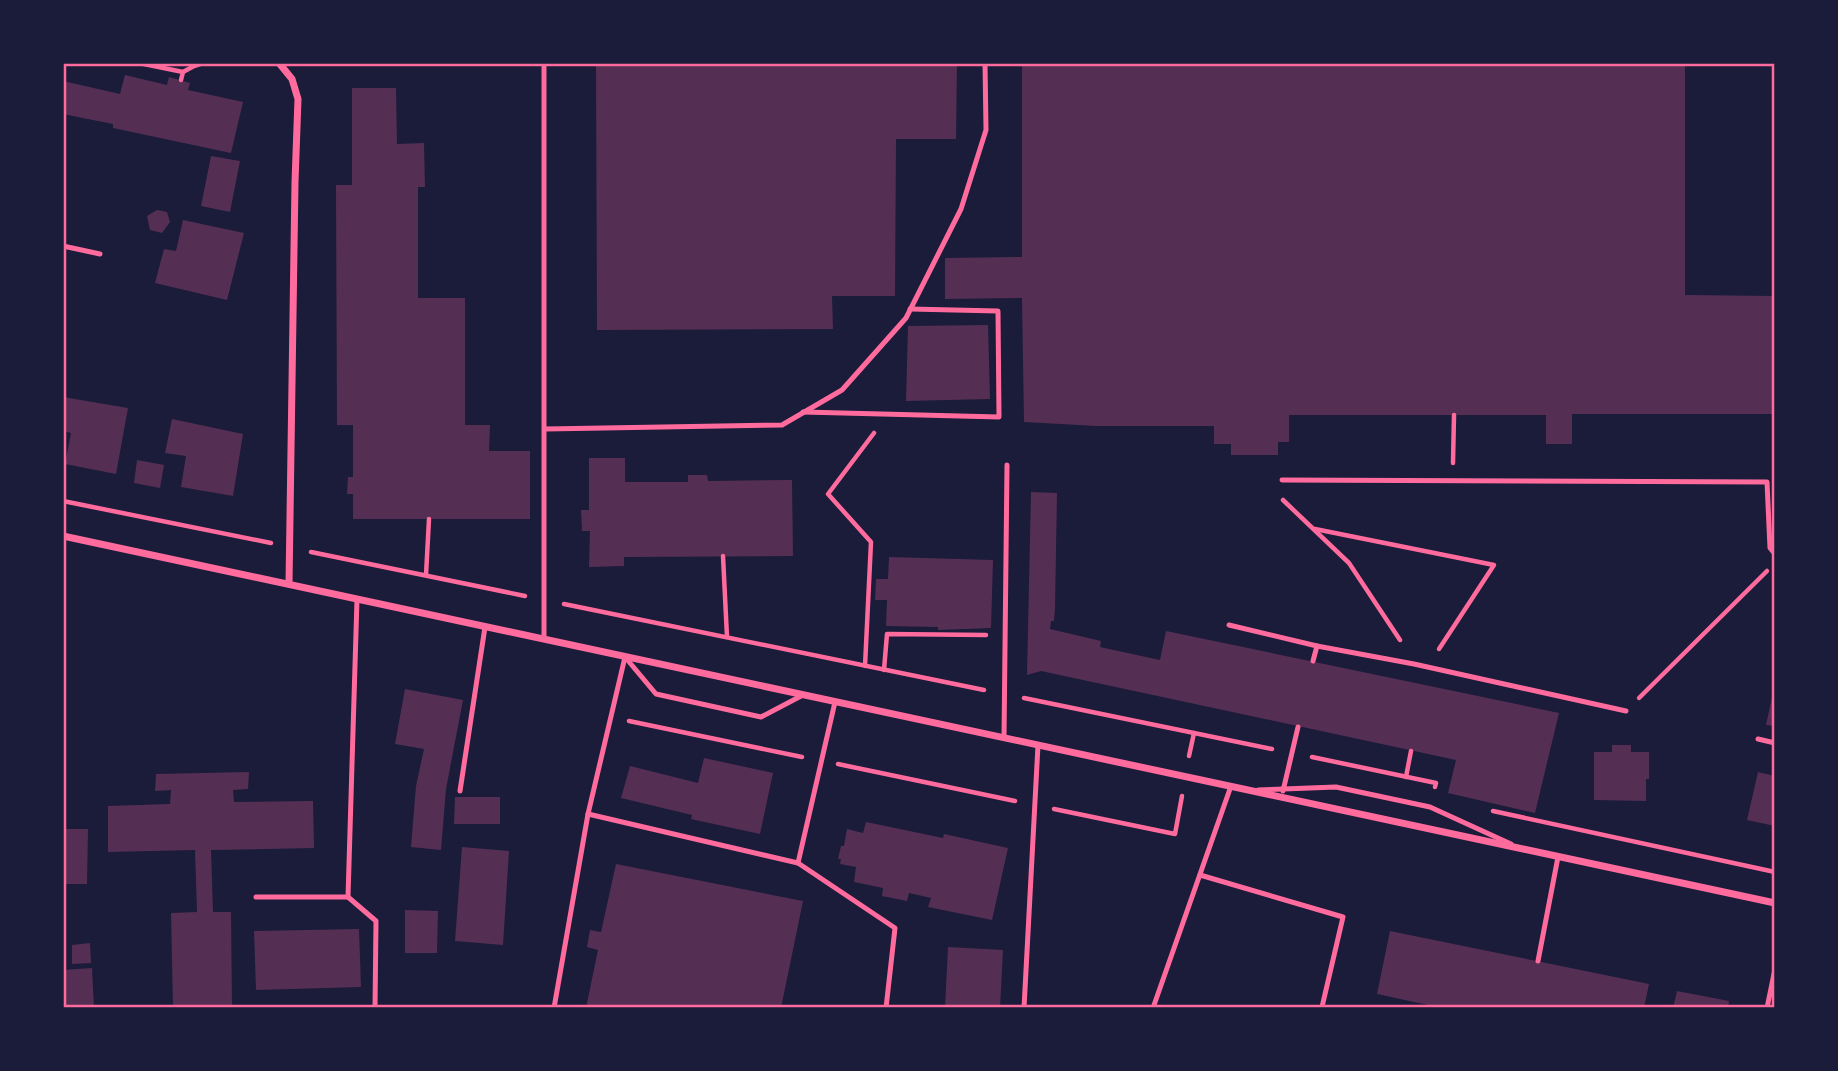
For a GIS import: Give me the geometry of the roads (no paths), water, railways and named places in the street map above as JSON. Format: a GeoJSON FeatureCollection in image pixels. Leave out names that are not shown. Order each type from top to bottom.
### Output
{"type":"FeatureCollection","features":[{"type":"Feature","properties":{"kind":"street"},"geometry":{"type":"LineString","coordinates":[[279,63],[292,79],[298,99],[289,584]]}},
{"type":"Feature","properties":{"kind":"street"},"geometry":{"type":"LineString","coordinates":[[63,536],[1249,791],[1283,793],[1524,850],[1775,903]]}},
{"type":"Feature","properties":{"kind":"lane"},"geometry":{"type":"LineString","coordinates":[[544,63],[544,639]]}},
{"type":"Feature","properties":{"kind":"lane"},"geometry":{"type":"LineString","coordinates":[[545,429],[782,425],[842,390],[906,318],[961,209],[986,130],[985,63]]}},
{"type":"Feature","properties":{"kind":"lane"},"geometry":{"type":"LineString","coordinates":[[63,246],[100,254]]}},
{"type":"Feature","properties":{"kind":"lane"},"geometry":{"type":"LineString","coordinates":[[803,412],[999,417],[998,312],[910,309]]}},
{"type":"Feature","properties":{"kind":"lane"},"geometry":{"type":"LineString","coordinates":[[1004,738],[1007,465]]}},
{"type":"Feature","properties":{"kind":"lane"},"geometry":{"type":"LineString","coordinates":[[1282,480],[1767,482],[1770,548],[1775,554]]}},
{"type":"Feature","properties":{"kind":"lane"},"geometry":{"type":"LineString","coordinates":[[348,897],[356,599]]}},
{"type":"Feature","properties":{"kind":"lane"},"geometry":{"type":"LineString","coordinates":[[1229,625],[1626,712]]}},
{"type":"Feature","properties":{"kind":"lane"},"geometry":{"type":"LineString","coordinates":[[460,791],[485,627]]}},
{"type":"Feature","properties":{"kind":"lane"},"geometry":{"type":"LineString","coordinates":[[1313,662],[1317,646]]}},
{"type":"Feature","properties":{"kind":"lane"},"geometry":{"type":"LineString","coordinates":[[625,657],[656,694],[761,717],[804,695]]}},
{"type":"Feature","properties":{"kind":"lane"},"geometry":{"type":"LineString","coordinates":[[554,1008],[588,814],[625,657]]}},
{"type":"Feature","properties":{"kind":"lane"},"geometry":{"type":"LineString","coordinates":[[798,863],[835,702]]}},
{"type":"Feature","properties":{"kind":"lane"},"geometry":{"type":"LineString","coordinates":[[1298,727],[1283,793],[1336,787],[1430,807],[1524,850]]}},
{"type":"Feature","properties":{"kind":"lane"},"geometry":{"type":"LineString","coordinates":[[1758,740],[1775,743]]}},
{"type":"Feature","properties":{"kind":"lane"},"geometry":{"type":"LineString","coordinates":[[1024,1008],[1038,745]]}},
{"type":"Feature","properties":{"kind":"lane"},"geometry":{"type":"LineString","coordinates":[[1153,1008],[1231,786]]}},
{"type":"Feature","properties":{"kind":"lane"},"geometry":{"type":"LineString","coordinates":[[588,814],[798,863],[895,928],[886,1008]]}},
{"type":"Feature","properties":{"kind":"lane"},"geometry":{"type":"LineString","coordinates":[[1538,961],[1558,857]]}},
{"type":"Feature","properties":{"kind":"lane"},"geometry":{"type":"LineString","coordinates":[[1200,875],[1343,917],[1322,1007],[1325,1008]]}},
{"type":"Feature","properties":{"kind":"lane"},"geometry":{"type":"LineString","coordinates":[[256,897],[348,897],[376,921],[375,1008]]}},
{"type":"Feature","properties":{"kind":"lane"},"geometry":{"type":"LineString","coordinates":[[1767,1008],[1775,969]]}}]}
